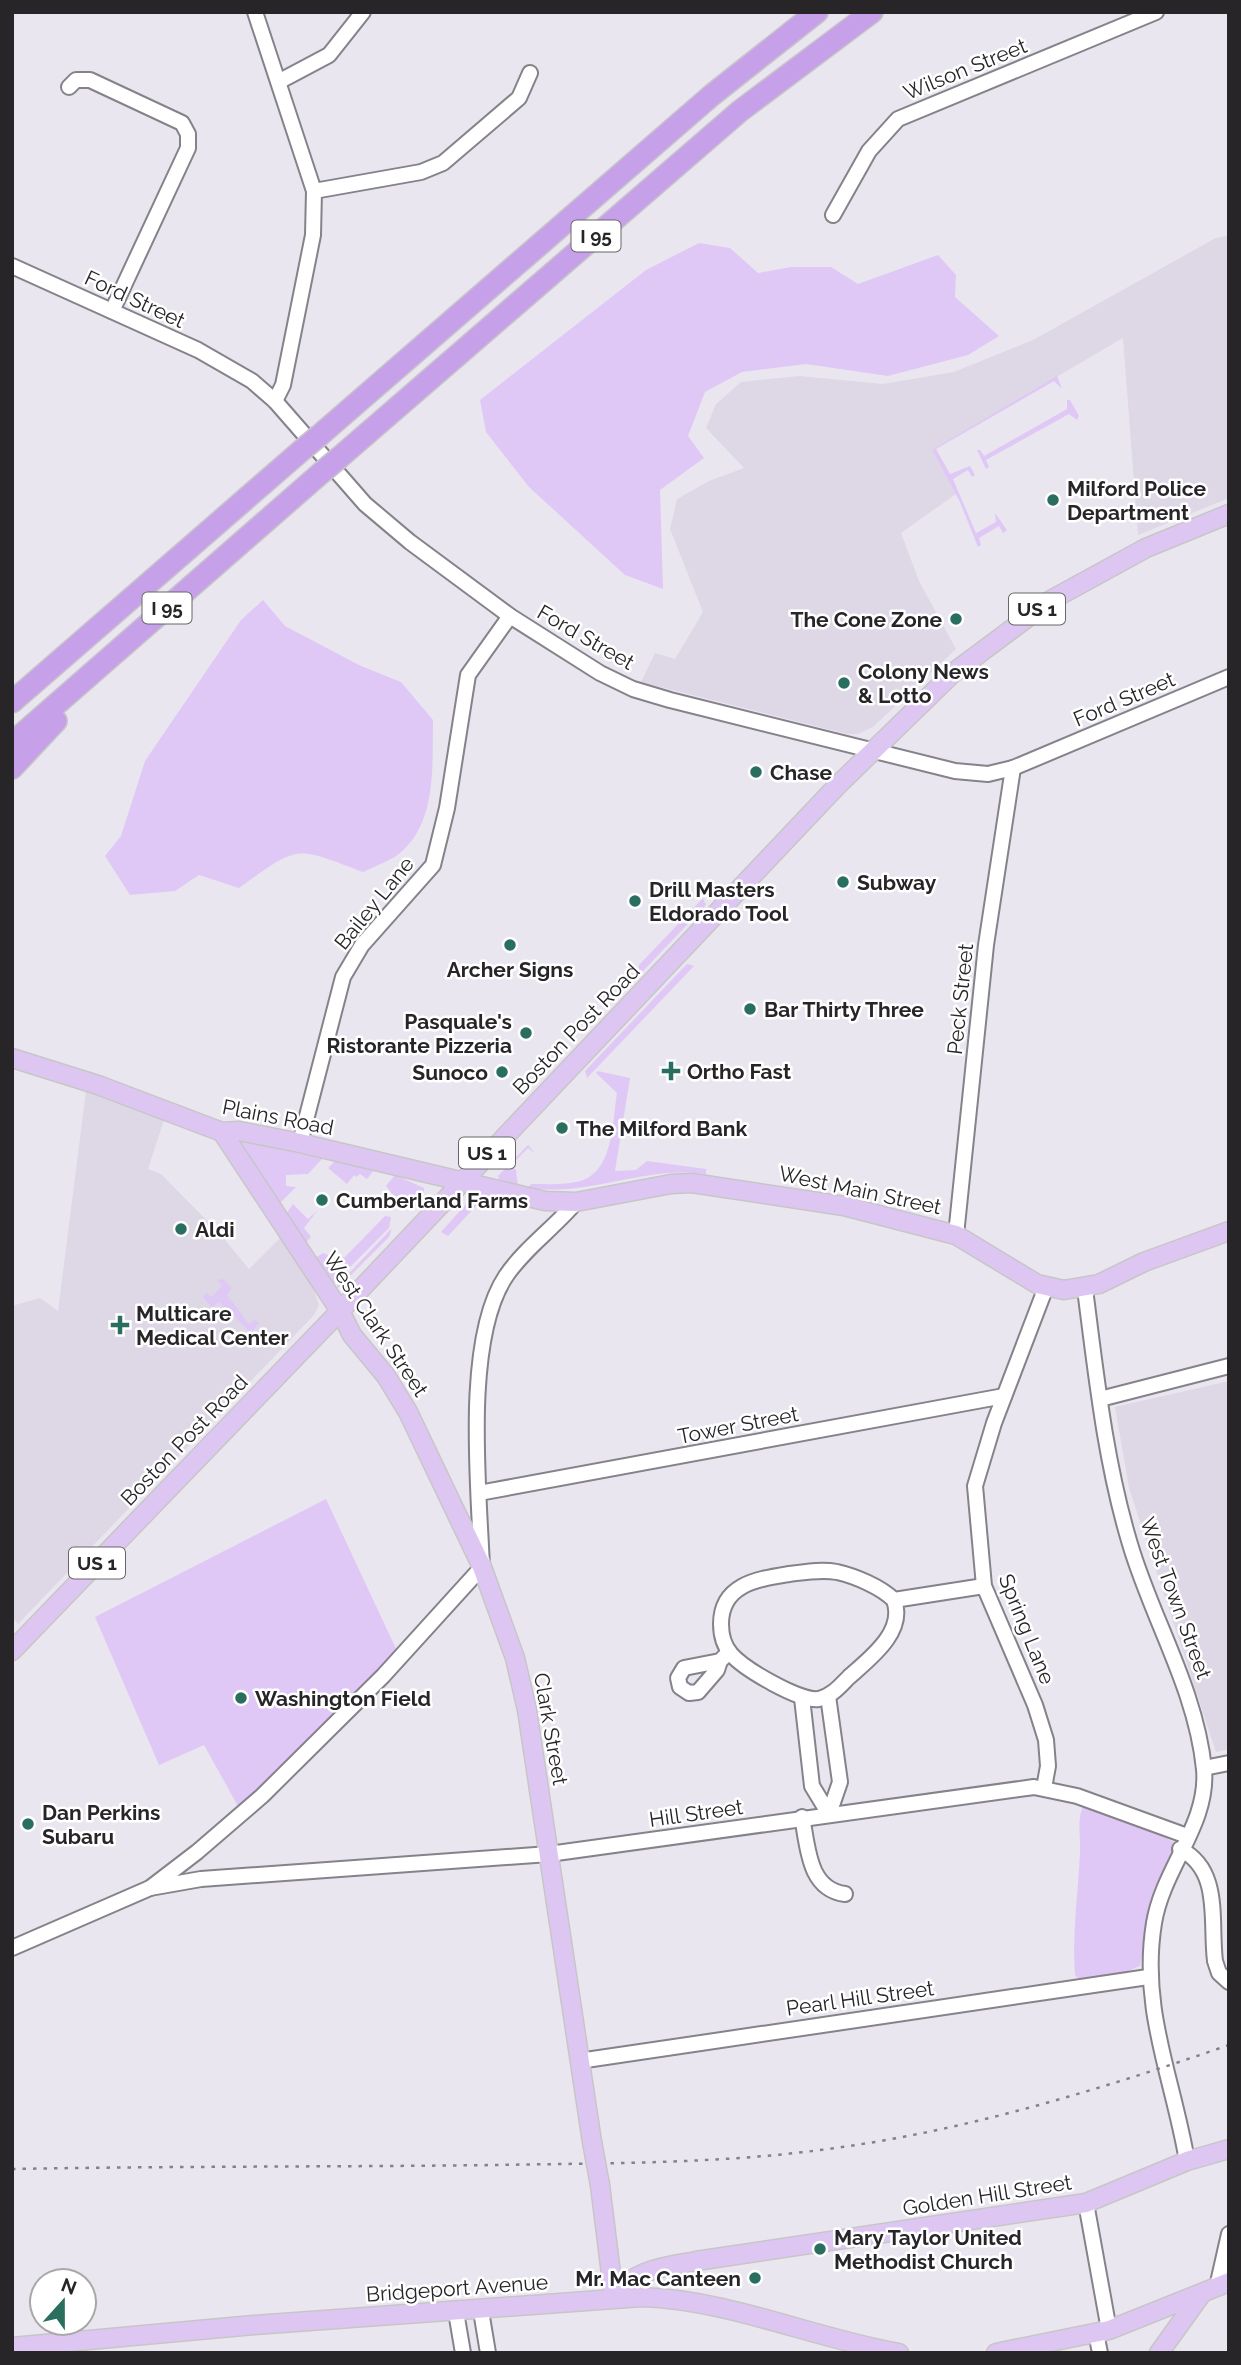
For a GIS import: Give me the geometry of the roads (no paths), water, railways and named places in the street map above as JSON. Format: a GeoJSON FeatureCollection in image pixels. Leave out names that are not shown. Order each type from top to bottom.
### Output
{"type":"FeatureCollection","features":[{"type":"Feature","properties":{"kind":"highway","name":"I 95"},"geometry":{"type":"LineString","coordinates":[[12,702],[712,95],[817,12]]}},
{"type":"Feature","properties":{"kind":"highway","name":"I 95"},"geometry":{"type":"LineString","coordinates":[[12,743],[740,111],[869,16]]}},
{"type":"Feature","properties":{"kind":"highway"},"geometry":{"type":"LineString","coordinates":[[12,687],[113,614]]}},
{"type":"Feature","properties":{"kind":"highway"},"geometry":{"type":"LineString","coordinates":[[12,768],[140,631]]}},
{"type":"Feature","properties":{"kind":"main road","name":"Boston Post Road"},"geometry":{"type":"LineString","coordinates":[[12,1651],[340,1311],[874,748],[953,673],[1051,600],[1146,548],[1229,514]]}},
{"type":"Feature","properties":{"kind":"main road","name":"Plains Road"},"geometry":{"type":"LineString","coordinates":[[12,1058],[98,1085],[222,1132],[239,1131],[300,1143],[459,1183]]}},
{"type":"Feature","properties":{"kind":"main road","name":"West Clark Street"},"geometry":{"type":"LineString","coordinates":[[222,1132],[340,1311],[352,1335],[386,1376],[408,1412],[482,1567]]}},
{"type":"Feature","properties":{"kind":"main road","name":"West Main Street"},"geometry":{"type":"LineString","coordinates":[[459,1183],[530,1199],[576,1202],[671,1184],[692,1184],[844,1206],[956,1235],[1029,1280],[1046,1287],[1084,1289],[1229,1231]]}},
{"type":"Feature","properties":{"kind":"main road","name":"Clark Street"},"geometry":{"type":"LineString","coordinates":[[482,1567],[521,1681],[600,2185],[614,2298]]}},
{"type":"Feature","properties":{"kind":"main road","name":"Golden Hill Street"},"geometry":{"type":"LineString","coordinates":[[614,2298],[623,2285],[635,2276],[669,2266],[1086,2203],[1187,2161],[1229,2149]]}},
{"type":"Feature","properties":{"kind":"main road"},"geometry":{"type":"LineString","coordinates":[[669,2266],[671,2298]]}},
{"type":"Feature","properties":{"kind":"main road"},"geometry":{"type":"LineString","coordinates":[[996,2353],[1102,2331],[1216,2288]]}},
{"type":"Feature","properties":{"kind":"main road"},"geometry":{"type":"LineString","coordinates":[[1159,2353],[1216,2288]]}},
{"type":"Feature","properties":{"kind":"main road","name":"Bridgeport Avenue"},"geometry":{"type":"LineString","coordinates":[[12,2347],[254,2325],[481,2311],[614,2298],[671,2298],[899,2353]]}},
{"type":"Feature","properties":{"kind":"street"},"geometry":{"type":"LineString","coordinates":[[255,12],[280,81],[314,191],[313,234],[283,385],[275,401]]}},
{"type":"Feature","properties":{"kind":"street"},"geometry":{"type":"LineString","coordinates":[[280,81],[329,55],[363,12]]}},
{"type":"Feature","properties":{"kind":"street","name":"Wilson Street"},"geometry":{"type":"LineString","coordinates":[[833,215],[869,151],[898,119],[1156,12]]}},
{"type":"Feature","properties":{"kind":"street"},"geometry":{"type":"LineString","coordinates":[[314,191],[421,172],[443,163],[519,97],[530,73]]}},
{"type":"Feature","properties":{"kind":"street"},"geometry":{"type":"LineString","coordinates":[[69,87],[76,80],[90,80],[177,120],[186,127],[188,134],[188,148],[112,311]]}},
{"type":"Feature","properties":{"kind":"street","name":"Ford Street"},"geometry":{"type":"LineString","coordinates":[[12,266],[228,366],[275,401],[365,504],[456,578],[600,673],[633,689],[966,773],[988,774],[1013,768],[1229,677]]}},
{"type":"Feature","properties":{"kind":"street","name":"Bailey Lane"},"geometry":{"type":"LineString","coordinates":[[300,1143],[342,977],[362,944],[433,865],[447,808],[468,675],[510,616]]}},
{"type":"Feature","properties":{"kind":"street","name":"Peck Street"},"geometry":{"type":"LineString","coordinates":[[956,1235],[986,945],[1013,768]]}},
{"type":"Feature","properties":{"kind":"street","name":"Clark Street"},"geometry":{"type":"LineString","coordinates":[[482,1567],[478,1365],[489,1311],[506,1276],[576,1202]]}},
{"type":"Feature","properties":{"kind":"street","name":"Spring Lane"},"geometry":{"type":"LineString","coordinates":[[1044,1788],[1048,1766],[1046,1740],[1035,1705],[984,1586],[975,1486],[1004,1396],[1046,1287]]}},
{"type":"Feature","properties":{"kind":"street","name":"West Town Street"},"geometry":{"type":"LineString","coordinates":[[1084,1289],[1112,1472],[1130,1544],[1184,1684],[1204,1768],[1202,1805],[1157,1906],[1148,1977],[1156,2035],[1175,2098],[1187,2161]]}},
{"type":"Feature","properties":{"kind":"street"},"geometry":{"type":"LineString","coordinates":[[1100,1399],[1229,1366]]}},
{"type":"Feature","properties":{"kind":"street","name":"Tower Street"},"geometry":{"type":"LineString","coordinates":[[479,1499],[1004,1396]]}},
{"type":"Feature","properties":{"kind":"street"},"geometry":{"type":"LineString","coordinates":[[456,1514],[479,1499]]}},
{"type":"Feature","properties":{"kind":"street"},"geometry":{"type":"LineString","coordinates":[[12,1948],[150,1888],[197,1852],[262,1796],[392,1668],[482,1567]]}},
{"type":"Feature","properties":{"kind":"street"},"geometry":{"type":"LineString","coordinates":[[894,1600],[896,1619],[884,1643],[828,1696],[802,1698],[725,1657],[721,1631],[722,1613],[735,1590],[750,1581],[817,1571],[838,1572],[876,1588],[894,1600],[984,1586]]}},
{"type":"Feature","properties":{"kind":"street"},"geometry":{"type":"LineString","coordinates":[[828,1696],[840,1782],[828,1814]]}},
{"type":"Feature","properties":{"kind":"street"},"geometry":{"type":"LineString","coordinates":[[802,1698],[813,1786],[828,1814]]}},
{"type":"Feature","properties":{"kind":"street"},"geometry":{"type":"LineString","coordinates":[[1204,1768],[1229,1763]]}},
{"type":"Feature","properties":{"kind":"street","name":"Hill Street"},"geometry":{"type":"LineString","coordinates":[[150,1888],[201,1879],[549,1854],[1014,1788],[1044,1788],[1077,1796],[1184,1843]]}},
{"type":"Feature","properties":{"kind":"street"},"geometry":{"type":"LineString","coordinates":[[802,1817],[815,1874],[827,1889],[845,1894]]}},
{"type":"Feature","properties":{"kind":"street"},"geometry":{"type":"LineString","coordinates":[[1184,1843],[1208,1876],[1215,1961],[1219,1973],[1229,1982]]}},
{"type":"Feature","properties":{"kind":"street"},"geometry":{"type":"LineString","coordinates":[[197,1852],[201,1879]]}},
{"type":"Feature","properties":{"kind":"street","name":"Pearl Hill Street"},"geometry":{"type":"LineString","coordinates":[[579,2061],[1148,1977]]}},
{"type":"Feature","properties":{"kind":"street"},"geometry":{"type":"LineString","coordinates":[[1086,2203],[1102,2331],[1100,2353]]}},
{"type":"Feature","properties":{"kind":"street"},"geometry":{"type":"LineString","coordinates":[[1216,2288],[1229,2234]]}},
{"type":"Feature","properties":{"kind":"street"},"geometry":{"type":"LineString","coordinates":[[481,2311],[488,2353]]}},
{"type":"Feature","properties":{"kind":"street"},"geometry":{"type":"LineString","coordinates":[[456,2312],[463,2353]]}},
{"type":"Feature","properties":{"kind":"railway"},"geometry":{"type":"LineString","coordinates":[[12,2169],[620,2163],[787,2154],[879,2141],[981,2120],[1131,2078],[1229,2045]]}},
{"type":"Feature","properties":{"kind":"place","name":"Milford Police Department"},"geometry":{"type":"Point","coordinates":[1053,500]}},
{"type":"Feature","properties":{"kind":"place","name":"The Cone Zone"},"geometry":{"type":"Point","coordinates":[956,619]}},
{"type":"Feature","properties":{"kind":"place","name":"Colony News & Lotto"},"geometry":{"type":"Point","coordinates":[844,683]}},
{"type":"Feature","properties":{"kind":"place","name":"Chase"},"geometry":{"type":"Point","coordinates":[756,772]}},
{"type":"Feature","properties":{"kind":"place","name":"Subway"},"geometry":{"type":"Point","coordinates":[843,882]}},
{"type":"Feature","properties":{"kind":"place","name":"Drill Masters Eldorado Tool"},"geometry":{"type":"Point","coordinates":[635,901]}},
{"type":"Feature","properties":{"kind":"place","name":"Archer Signs"},"geometry":{"type":"Point","coordinates":[510,945]}},
{"type":"Feature","properties":{"kind":"place","name":"Bar Thirty Three"},"geometry":{"type":"Point","coordinates":[750,1009]}},
{"type":"Feature","properties":{"kind":"place","name":"Pasquale's Ristorante Pizzeria"},"geometry":{"type":"Point","coordinates":[526,1033]}},
{"type":"Feature","properties":{"kind":"place","name":"Ortho Fast"},"geometry":{"type":"Point","coordinates":[671,1071]}},
{"type":"Feature","properties":{"kind":"place","name":"Sunoco"},"geometry":{"type":"Point","coordinates":[502,1072]}},
{"type":"Feature","properties":{"kind":"place","name":"The Milford Bank"},"geometry":{"type":"Point","coordinates":[562,1128]}},
{"type":"Feature","properties":{"kind":"place","name":"Cumberland Farms"},"geometry":{"type":"Point","coordinates":[322,1200]}},
{"type":"Feature","properties":{"kind":"place","name":"Aldi"},"geometry":{"type":"Point","coordinates":[181,1229]}},
{"type":"Feature","properties":{"kind":"place","name":"Multicare Medical Center"},"geometry":{"type":"Point","coordinates":[120,1325]}},
{"type":"Feature","properties":{"kind":"place","name":"Washington Field"},"geometry":{"type":"Point","coordinates":[241,1698]}},
{"type":"Feature","properties":{"kind":"place","name":"Dan Perkins Subaru"},"geometry":{"type":"Point","coordinates":[28,1824]}},
{"type":"Feature","properties":{"kind":"place","name":"Mary Taylor United Methodist Church"},"geometry":{"type":"Point","coordinates":[820,2249]}},
{"type":"Feature","properties":{"kind":"place","name":"Mr. Mac Canteen"},"geometry":{"type":"Point","coordinates":[755,2278]}}]}
